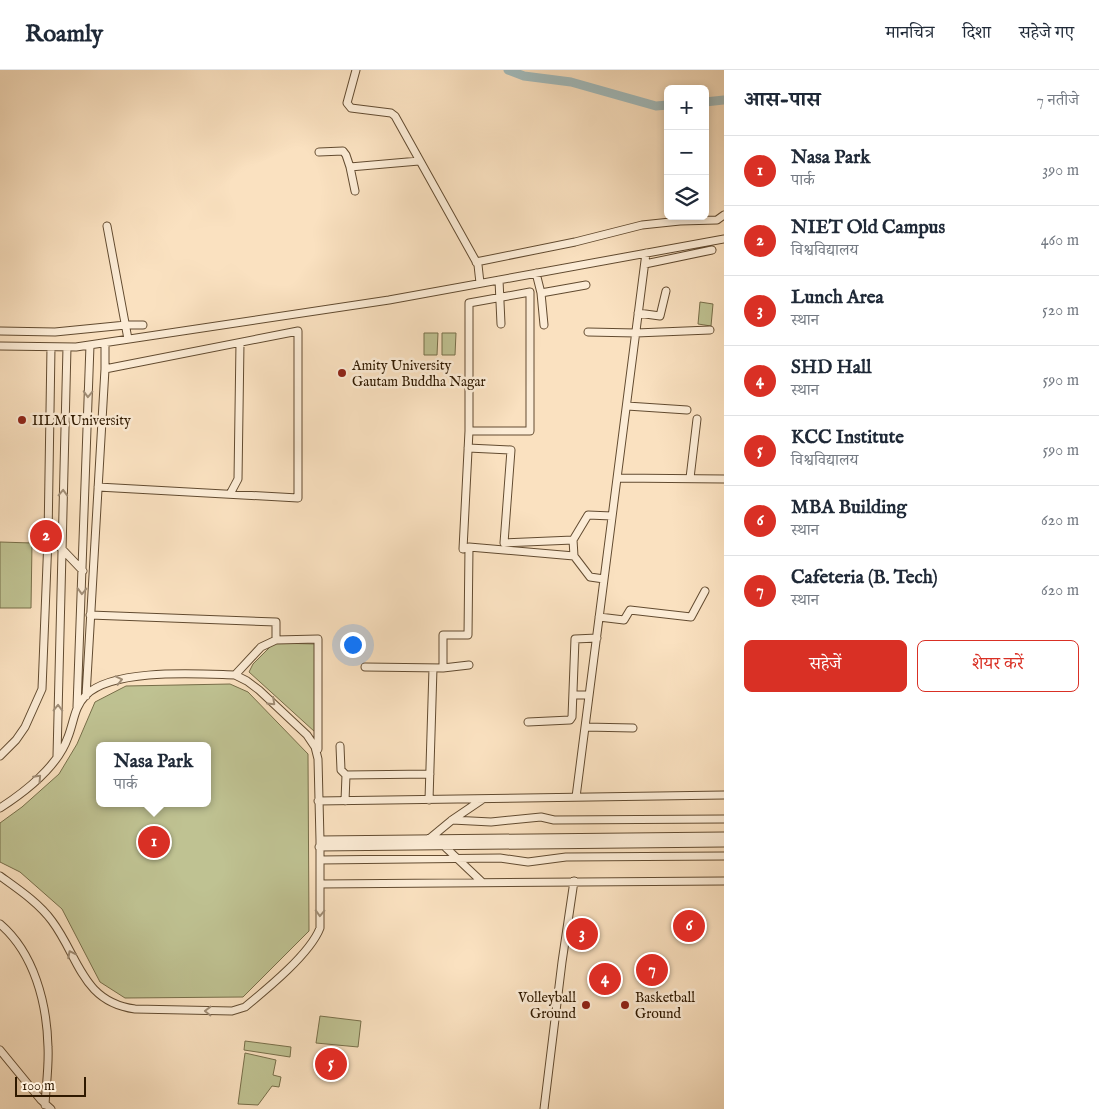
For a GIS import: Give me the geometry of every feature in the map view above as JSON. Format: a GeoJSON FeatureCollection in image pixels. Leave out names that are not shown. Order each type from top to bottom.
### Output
{"type":"FeatureCollection","features":[{"type":"Feature","properties":{"kind":"street"},"geometry":{"type":"LineString","coordinates":[[356,70],[347,103],[351,108],[391,113],[395,116],[409,138],[419,162],[478,265],[480,283]]}},
{"type":"Feature","properties":{"kind":"street"},"geometry":{"type":"LineString","coordinates":[[319,152],[343,151],[350,167],[355,191]]}},
{"type":"Feature","properties":{"kind":"street"},"geometry":{"type":"LineString","coordinates":[[350,167],[419,162]]}},
{"type":"Feature","properties":{"kind":"street"},"geometry":{"type":"LineString","coordinates":[[476,262],[642,226],[680,221],[717,220],[724,215]]}},
{"type":"Feature","properties":{"kind":"street"},"geometry":{"type":"LineString","coordinates":[[107,226],[128,339]]}},
{"type":"Feature","properties":{"kind":"street"},"geometry":{"type":"LineString","coordinates":[[0,346],[67,347],[105,343],[389,300],[724,239]]}},
{"type":"Feature","properties":{"kind":"street"},"geometry":{"type":"LineString","coordinates":[[645,264],[712,250]]}},
{"type":"Feature","properties":{"kind":"street"},"geometry":{"type":"LineString","coordinates":[[576,797],[646,253]]}},
{"type":"Feature","properties":{"kind":"street"},"geometry":{"type":"LineString","coordinates":[[536,273],[541,293],[544,325]]}},
{"type":"Feature","properties":{"kind":"street"},"geometry":{"type":"LineString","coordinates":[[498,280],[500,324]]}},
{"type":"Feature","properties":{"kind":"street"},"geometry":{"type":"LineString","coordinates":[[541,293],[586,285]]}},
{"type":"Feature","properties":{"kind":"street"},"geometry":{"type":"LineString","coordinates":[[638,313],[660,316],[666,291]]}},
{"type":"Feature","properties":{"kind":"street"},"geometry":{"type":"LineString","coordinates":[[463,549],[469,431],[470,303],[499,296],[530,292],[530,431],[469,431]]}},
{"type":"Feature","properties":{"kind":"street"},"geometry":{"type":"LineString","coordinates":[[0,331],[55,332],[126,324],[143,325]]}},
{"type":"Feature","properties":{"kind":"street"},"geometry":{"type":"LineString","coordinates":[[588,332],[636,333],[710,330]]}},
{"type":"Feature","properties":{"kind":"street"},"geometry":{"type":"LineString","coordinates":[[98,487],[298,498],[298,331],[105,369]]}},
{"type":"Feature","properties":{"kind":"street"},"geometry":{"type":"LineString","coordinates":[[86,696],[105,343]]}},
{"type":"Feature","properties":{"kind":"street"},"geometry":{"type":"LineString","coordinates":[[230,494],[238,479],[240,343]]}},
{"type":"Feature","properties":{"kind":"street"},"geometry":{"type":"LineString","coordinates":[[78,707],[90,345]]}},
{"type":"Feature","properties":{"kind":"street"},"geometry":{"type":"LineString","coordinates":[[0,756],[16,740],[25,727],[42,689],[48,538],[51,347]]}},
{"type":"Feature","properties":{"kind":"street"},"geometry":{"type":"LineString","coordinates":[[57,757],[67,347]]}},
{"type":"Feature","properties":{"kind":"street"},"geometry":{"type":"LineString","coordinates":[[626,406],[688,410]]}},
{"type":"Feature","properties":{"kind":"street"},"geometry":{"type":"LineString","coordinates":[[690,478],[697,419]]}},
{"type":"Feature","properties":{"kind":"street"},"geometry":{"type":"LineString","coordinates":[[468,448],[511,450],[504,543],[573,540]]}},
{"type":"Feature","properties":{"kind":"street"},"geometry":{"type":"LineString","coordinates":[[617,478],[724,478]]}},
{"type":"Feature","properties":{"kind":"street"},"geometry":{"type":"LineString","coordinates":[[604,579],[590,577],[574,556],[573,540],[588,515],[612,516]]}},
{"type":"Feature","properties":{"kind":"street"},"geometry":{"type":"LineString","coordinates":[[48,538],[61,548],[83,571]]}},
{"type":"Feature","properties":{"kind":"street"},"geometry":{"type":"LineString","coordinates":[[443,668],[443,635],[468,635],[469,547],[574,556]]}},
{"type":"Feature","properties":{"kind":"street"},"geometry":{"type":"LineString","coordinates":[[600,617],[624,620],[630,610],[691,617],[705,592]]}},
{"type":"Feature","properties":{"kind":"street"},"geometry":{"type":"LineString","coordinates":[[90,615],[276,622],[276,640]]}},
{"type":"Feature","properties":{"kind":"street"},"geometry":{"type":"LineString","coordinates":[[528,722],[570,720],[572,717],[575,639],[597,638]]}},
{"type":"Feature","properties":{"kind":"street"},"geometry":{"type":"LineString","coordinates":[[0,876],[44,911],[52,921],[80,971],[103,999],[122,1007],[144,1009],[232,1011],[245,1007],[308,950],[320,928],[318,639],[276,640],[260,647],[235,675]]}},
{"type":"Feature","properties":{"kind":"street"},"geometry":{"type":"LineString","coordinates":[[365,667],[443,668],[469,665]]}},
{"type":"Feature","properties":{"kind":"street"},"geometry":{"type":"LineString","coordinates":[[429,800],[433,668]]}},
{"type":"Feature","properties":{"kind":"street"},"geometry":{"type":"LineString","coordinates":[[0,808],[36,782],[57,757],[68,738],[78,707],[86,696],[106,683],[139,676],[235,675],[248,681],[307,735],[316,747],[318,759]]}},
{"type":"Feature","properties":{"kind":"street"},"geometry":{"type":"LineString","coordinates":[[573,695],[590,695]]}},
{"type":"Feature","properties":{"kind":"street"},"geometry":{"type":"LineString","coordinates":[[585,727],[633,728]]}},
{"type":"Feature","properties":{"kind":"street"},"geometry":{"type":"LineString","coordinates":[[340,746],[341,770],[346,775],[430,774]]}},
{"type":"Feature","properties":{"kind":"street"},"geometry":{"type":"LineString","coordinates":[[344,801],[346,775]]}},
{"type":"Feature","properties":{"kind":"street"},"geometry":{"type":"LineString","coordinates":[[318,801],[724,795]]}},
{"type":"Feature","properties":{"kind":"street"},"geometry":{"type":"LineString","coordinates":[[428,839],[483,799]]}},
{"type":"Feature","properties":{"kind":"street"},"geometry":{"type":"LineString","coordinates":[[452,820],[491,822],[541,818],[554,820],[724,819]]}},
{"type":"Feature","properties":{"kind":"street"},"geometry":{"type":"LineString","coordinates":[[320,843],[428,839],[724,836]]}},
{"type":"Feature","properties":{"kind":"street"},"geometry":{"type":"LineString","coordinates":[[320,843],[443,845],[724,843]]}},
{"type":"Feature","properties":{"kind":"street"},"geometry":{"type":"LineString","coordinates":[[443,845],[482,882]]}},
{"type":"Feature","properties":{"kind":"street"},"geometry":{"type":"LineString","coordinates":[[320,860],[500,858],[528,862],[566,857],[724,856]]}},
{"type":"Feature","properties":{"kind":"street"},"geometry":{"type":"LineString","coordinates":[[544,1109],[574,881]]}},
{"type":"Feature","properties":{"kind":"street"},"geometry":{"type":"LineString","coordinates":[[320,884],[724,881]]}},
{"type":"Feature","properties":{"kind":"street"},"geometry":{"type":"LineString","coordinates":[[0,924],[12,934],[25,952],[36,978],[46,1017],[48,1107]]}},
{"type":"Feature","properties":{"kind":"street"},"geometry":{"type":"LineString","coordinates":[[0,1050],[48,1107]]}},
{"type":"Feature","properties":{"kind":"green space"},"geometry":{"type":"Polygon","coordinates":[[[700,302],[713,304],[711,326],[698,324],[700,302]]]}},
{"type":"Feature","properties":{"kind":"green space"},"geometry":{"type":"Polygon","coordinates":[[[424,333],[438,333],[437,355],[424,355],[424,333]]]}},
{"type":"Feature","properties":{"kind":"green space"},"geometry":{"type":"Polygon","coordinates":[[[442,333],[456,333],[455,355],[442,355],[442,333]]]}},
{"type":"Feature","properties":{"kind":"green space"},"geometry":{"type":"Polygon","coordinates":[[[0,542],[32,543],[31,608],[0,608],[0,542]]]}},
{"type":"Feature","properties":{"kind":"green space"},"geometry":{"type":"Polygon","coordinates":[[[274,643],[315,644],[315,732],[249,672],[253,664],[274,643]]]}},
{"type":"Feature","properties":{"kind":"green space"},"geometry":{"type":"Polygon","coordinates":[[[230,684],[248,692],[308,754],[309,931],[243,997],[125,998],[100,982],[62,909],[20,872],[0,862],[0,823],[22,807],[59,774],[77,744],[95,702],[126,686],[230,684]]]}},
{"type":"Feature","properties":{"kind":"green space"},"geometry":{"type":"Polygon","coordinates":[[[320,1016],[361,1021],[358,1047],[316,1043],[320,1016]]]}},
{"type":"Feature","properties":{"kind":"green space"},"geometry":{"type":"Polygon","coordinates":[[[245,1041],[291,1047],[290,1057],[244,1050],[245,1041]]]}},
{"type":"Feature","properties":{"kind":"green space"},"geometry":{"type":"Polygon","coordinates":[[[245,1053],[276,1060],[273,1075],[281,1077],[279,1087],[272,1086],[258,1105],[238,1104],[245,1053]]]}},
{"type":"Feature","properties":{"kind":"waterway"},"geometry":{"type":"LineString","coordinates":[[508,70],[524,76],[571,82],[656,106],[664,105]]}},
{"type":"Feature","properties":{"kind":"waterway"},"geometry":{"type":"LineString","coordinates":[[709,102],[724,100]]}},
{"type":"Feature","properties":{"kind":"place","name":"Amity University Gautam Buddha Nagar"},"geometry":{"type":"Point","coordinates":[342,373]}},
{"type":"Feature","properties":{"kind":"place","name":"IILM University"},"geometry":{"type":"Point","coordinates":[22,420]}},
{"type":"Feature","properties":{"kind":"place","name":"NIET Old Campus"},"geometry":{"type":"Point","coordinates":[46,536]}},
{"type":"Feature","properties":{"kind":"place","name":"Nasa Park"},"geometry":{"type":"Point","coordinates":[154,842]}},
{"type":"Feature","properties":{"kind":"place","name":"MBA Building"},"geometry":{"type":"Point","coordinates":[689,926]}},
{"type":"Feature","properties":{"kind":"place","name":"Lunch Area"},"geometry":{"type":"Point","coordinates":[582,934]}},
{"type":"Feature","properties":{"kind":"place","name":"Cafeteria (B. Tech)"},"geometry":{"type":"Point","coordinates":[652,970]}},
{"type":"Feature","properties":{"kind":"place","name":"SHD Hall"},"geometry":{"type":"Point","coordinates":[605,979]}},
{"type":"Feature","properties":{"kind":"place","name":"Volleyball Ground"},"geometry":{"type":"Point","coordinates":[586,1005]}},
{"type":"Feature","properties":{"kind":"place","name":"Basketball Ground"},"geometry":{"type":"Point","coordinates":[625,1005]}},
{"type":"Feature","properties":{"kind":"place","name":"KCC Institute"},"geometry":{"type":"Point","coordinates":[331,1064]}}]}
